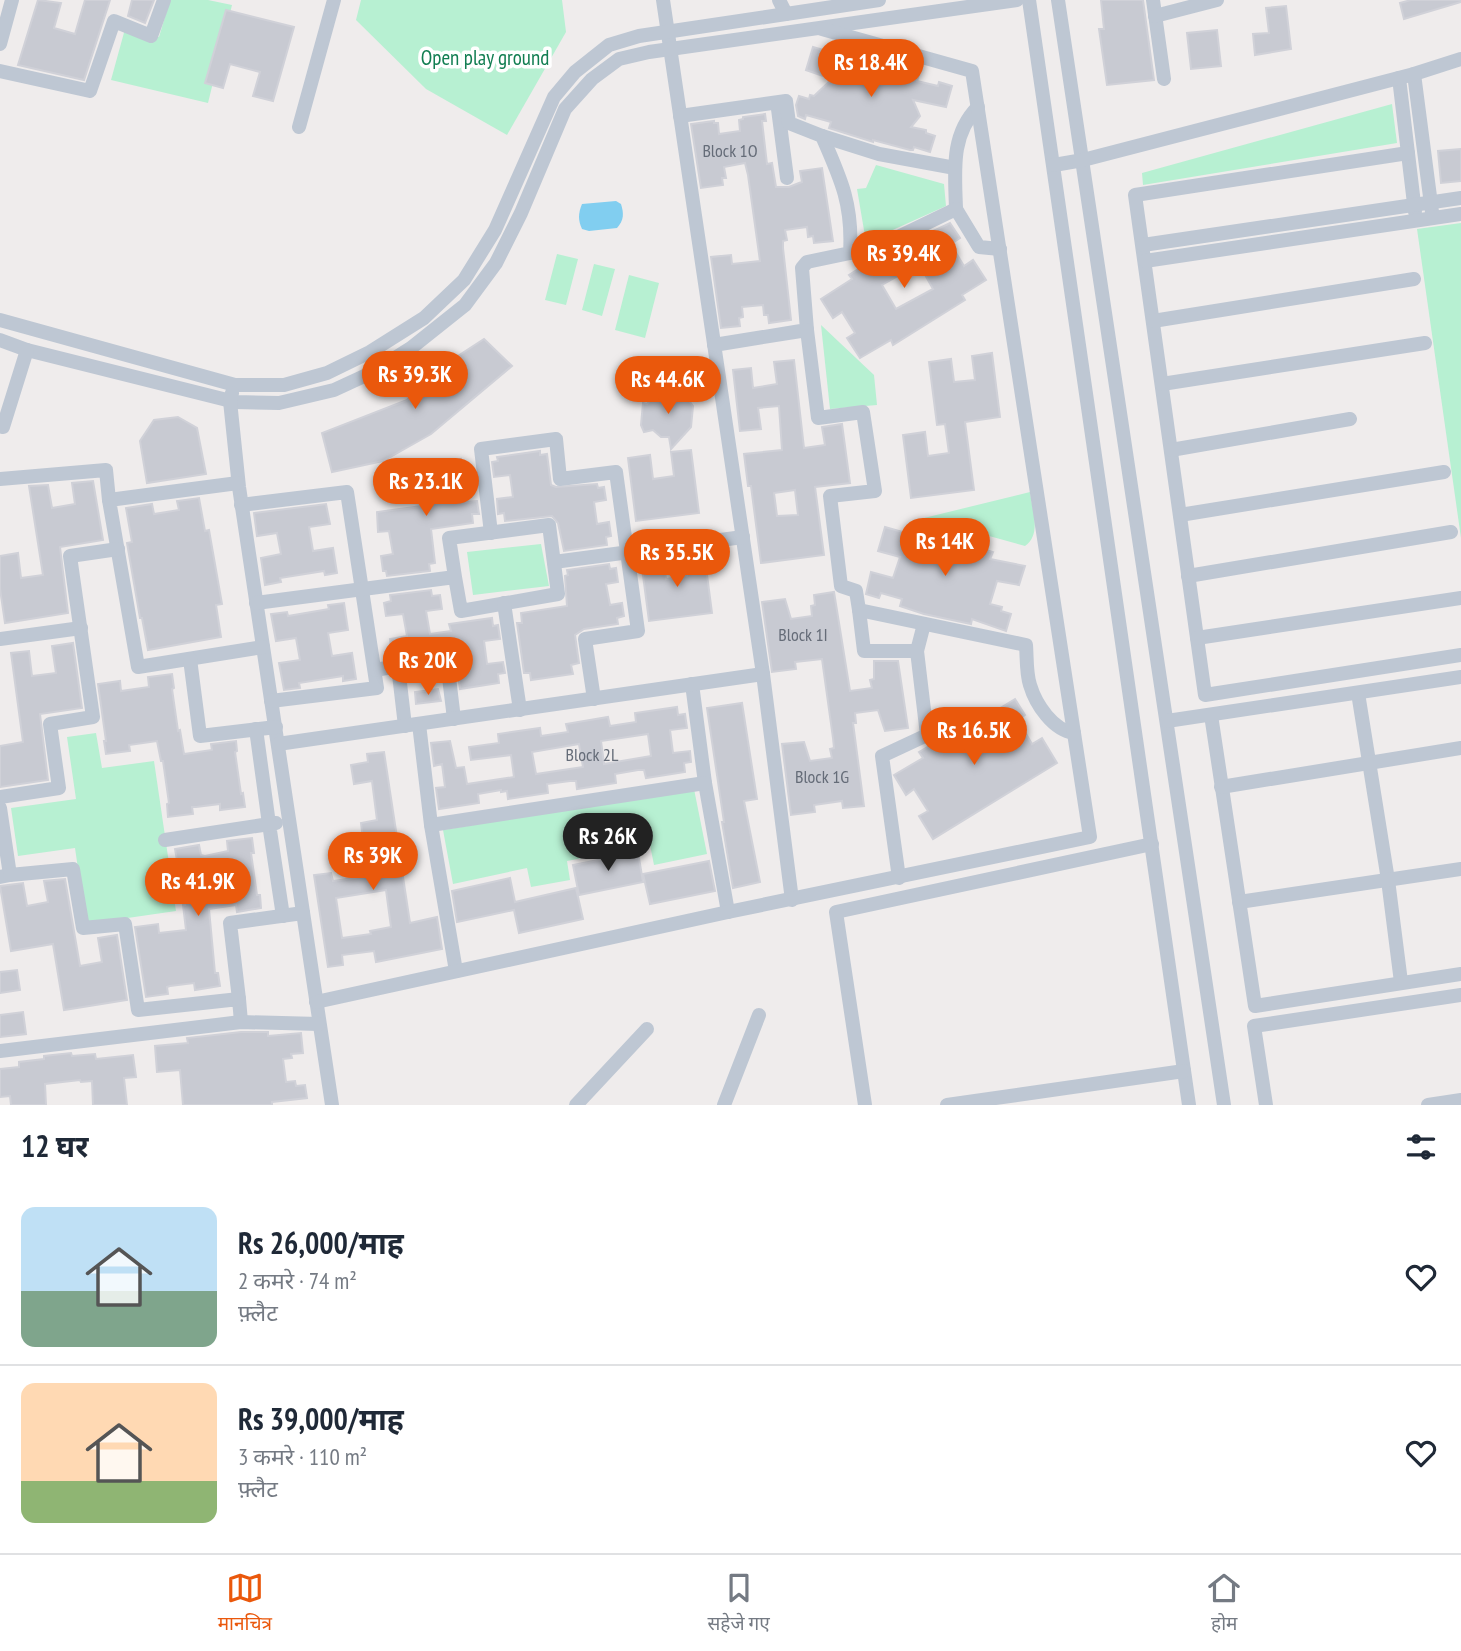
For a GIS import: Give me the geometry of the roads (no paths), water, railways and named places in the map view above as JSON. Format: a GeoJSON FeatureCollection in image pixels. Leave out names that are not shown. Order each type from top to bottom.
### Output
{"type":"FeatureCollection","features":[{"type":"Feature","properties":{"kind":"street"},"geometry":{"type":"LineString","coordinates":[[0,44],[12,0]]}},
{"type":"Feature","properties":{"kind":"street"},"geometry":{"type":"LineString","coordinates":[[0,71],[90,91],[114,20],[151,36],[164,0]]}},
{"type":"Feature","properties":{"kind":"street"},"geometry":{"type":"LineString","coordinates":[[299,127],[334,0]]}},
{"type":"Feature","properties":{"kind":"street"},"geometry":{"type":"LineString","coordinates":[[663,0],[763,674],[792,900]]}},
{"type":"Feature","properties":{"kind":"street"},"geometry":{"type":"LineString","coordinates":[[779,0],[786,14]]}},
{"type":"Feature","properties":{"kind":"street"},"geometry":{"type":"LineString","coordinates":[[0,320],[235,385],[284,385],[327,373],[370,352],[424,318],[464,280],[495,230],[555,97],[575,72],[609,45],[639,36],[786,14],[807,6],[879,0]]}},
{"type":"Feature","properties":{"kind":"street"},"geometry":{"type":"LineString","coordinates":[[0,340],[27,351],[230,401],[279,403],[334,390],[373,372],[422,340],[465,304],[496,263],[521,213],[565,109],[592,79],[619,60],[670,50],[1017,0]]}},
{"type":"Feature","properties":{"kind":"street"},"geometry":{"type":"LineString","coordinates":[[1029,0],[1189,1105]]}},
{"type":"Feature","properties":{"kind":"street"},"geometry":{"type":"LineString","coordinates":[[1058,0],[1223,1105]]}},
{"type":"Feature","properties":{"kind":"street"},"geometry":{"type":"LineString","coordinates":[[1153,0],[1164,79]]}},
{"type":"Feature","properties":{"kind":"street"},"geometry":{"type":"LineString","coordinates":[[1155,16],[1217,0]]}},
{"type":"Feature","properties":{"kind":"street"},"geometry":{"type":"LineString","coordinates":[[316,1002],[728,912],[1090,838],[972,71],[822,29]]}},
{"type":"Feature","properties":{"kind":"street"},"geometry":{"type":"LineString","coordinates":[[1054,165],[1083,160],[1407,76],[1461,59]]}},
{"type":"Feature","properties":{"kind":"street"},"geometry":{"type":"LineString","coordinates":[[1407,76],[1408,153],[1415,220]]}},
{"type":"Feature","properties":{"kind":"street"},"geometry":{"type":"LineString","coordinates":[[1407,76],[1433,218]]}},
{"type":"Feature","properties":{"kind":"street"},"geometry":{"type":"LineString","coordinates":[[777,101],[786,178]]}},
{"type":"Feature","properties":{"kind":"street"},"geometry":{"type":"LineString","coordinates":[[680,116],[786,101],[789,123],[880,153],[955,168]]}},
{"type":"Feature","properties":{"kind":"street"},"geometry":{"type":"LineString","coordinates":[[978,107],[967,118],[958,136],[955,168],[956,209],[979,247],[999,249]]}},
{"type":"Feature","properties":{"kind":"street"},"geometry":{"type":"LineString","coordinates":[[822,136],[844,187],[851,230],[850,253]]}},
{"type":"Feature","properties":{"kind":"street"},"geometry":{"type":"LineString","coordinates":[[1408,153],[1135,195],[1205,695],[1461,655]]}},
{"type":"Feature","properties":{"kind":"street"},"geometry":{"type":"LineString","coordinates":[[1143,246],[1461,198]]}},
{"type":"Feature","properties":{"kind":"street"},"geometry":{"type":"LineString","coordinates":[[917,650],[864,651],[856,592],[841,586],[830,496],[875,491],[863,412],[818,418],[802,268],[807,262],[850,253],[865,253],[956,209]]}},
{"type":"Feature","properties":{"kind":"street"},"geometry":{"type":"LineString","coordinates":[[1145,261],[1461,214]]}},
{"type":"Feature","properties":{"kind":"street"},"geometry":{"type":"LineString","coordinates":[[1153,321],[1414,279]]}},
{"type":"Feature","properties":{"kind":"street"},"geometry":{"type":"LineString","coordinates":[[714,345],[807,330]]}},
{"type":"Feature","properties":{"kind":"street"},"geometry":{"type":"LineString","coordinates":[[1162,384],[1425,343]]}},
{"type":"Feature","properties":{"kind":"street"},"geometry":{"type":"LineString","coordinates":[[1,431],[27,351]]}},
{"type":"Feature","properties":{"kind":"street"},"geometry":{"type":"LineString","coordinates":[[235,385],[230,401],[238,483],[332,1105]]}},
{"type":"Feature","properties":{"kind":"street"},"geometry":{"type":"LineString","coordinates":[[1171,450],[1350,419]]}},
{"type":"Feature","properties":{"kind":"street"},"geometry":{"type":"LineString","coordinates":[[491,533],[481,449],[556,439],[560,479],[616,472],[638,631],[585,639],[594,699]]}},
{"type":"Feature","properties":{"kind":"street"},"geometry":{"type":"LineString","coordinates":[[0,479],[106,470],[138,667],[263,647]]}},
{"type":"Feature","properties":{"kind":"street"},"geometry":{"type":"LineString","coordinates":[[1180,515],[1444,472]]}},
{"type":"Feature","properties":{"kind":"street"},"geometry":{"type":"LineString","coordinates":[[110,500],[238,483]]}},
{"type":"Feature","properties":{"kind":"street"},"geometry":{"type":"LineString","coordinates":[[241,505],[347,492],[363,590],[377,688],[271,701]]}},
{"type":"Feature","properties":{"kind":"street"},"geometry":{"type":"LineString","coordinates":[[549,525],[558,594],[461,611],[449,538],[491,533],[549,525]]}},
{"type":"Feature","properties":{"kind":"street"},"geometry":{"type":"LineString","coordinates":[[1188,576],[1451,532]]}},
{"type":"Feature","properties":{"kind":"street"},"geometry":{"type":"LineString","coordinates":[[554,562],[627,550],[743,537]]}},
{"type":"Feature","properties":{"kind":"street"},"geometry":{"type":"LineString","coordinates":[[0,797],[58,788],[50,724],[93,717],[70,556],[118,550]]}},
{"type":"Feature","properties":{"kind":"street"},"geometry":{"type":"LineString","coordinates":[[256,603],[455,577]]}},
{"type":"Feature","properties":{"kind":"street"},"geometry":{"type":"LineString","coordinates":[[1197,638],[1461,598]]}},
{"type":"Feature","properties":{"kind":"street"},"geometry":{"type":"LineString","coordinates":[[504,603],[520,710]]}},
{"type":"Feature","properties":{"kind":"street"},"geometry":{"type":"LineString","coordinates":[[859,610],[1026,645],[1030,685],[1046,715],[1064,732],[1074,733]]}},
{"type":"Feature","properties":{"kind":"street"},"geometry":{"type":"LineString","coordinates":[[899,878],[882,756],[927,735],[917,650],[923,624]]}},
{"type":"Feature","properties":{"kind":"street"},"geometry":{"type":"LineString","coordinates":[[0,639],[81,628]]}},
{"type":"Feature","properties":{"kind":"street"},"geometry":{"type":"LineString","coordinates":[[190,659],[200,736],[276,726]]}},
{"type":"Feature","properties":{"kind":"street"},"geometry":{"type":"LineString","coordinates":[[375,670],[447,661],[454,719]]}},
{"type":"Feature","properties":{"kind":"street"},"geometry":{"type":"LineString","coordinates":[[398,666],[412,725],[456,971]]}},
{"type":"Feature","properties":{"kind":"street"},"geometry":{"type":"LineString","coordinates":[[278,744],[763,674]]}},
{"type":"Feature","properties":{"kind":"street"},"geometry":{"type":"LineString","coordinates":[[1167,721],[1461,677]]}},
{"type":"Feature","properties":{"kind":"street"},"geometry":{"type":"LineString","coordinates":[[692,684],[705,783],[728,912]]}},
{"type":"Feature","properties":{"kind":"street"},"geometry":{"type":"LineString","coordinates":[[1358,693],[1388,880],[1401,982]]}},
{"type":"Feature","properties":{"kind":"street"},"geometry":{"type":"LineString","coordinates":[[1211,715],[1255,1006],[1461,974]]}},
{"type":"Feature","properties":{"kind":"street"},"geometry":{"type":"LineString","coordinates":[[256,729],[283,916]]}},
{"type":"Feature","properties":{"kind":"street"},"geometry":{"type":"LineString","coordinates":[[1222,787],[1461,748]]}},
{"type":"Feature","properties":{"kind":"street"},"geometry":{"type":"LineString","coordinates":[[431,825],[705,783]]}},
{"type":"Feature","properties":{"kind":"street"},"geometry":{"type":"LineString","coordinates":[[0,808],[5,876],[74,869],[83,928],[125,924],[138,1010],[239,999]]}},
{"type":"Feature","properties":{"kind":"street"},"geometry":{"type":"LineString","coordinates":[[165,840],[289,821]]}},
{"type":"Feature","properties":{"kind":"street"},"geometry":{"type":"LineString","coordinates":[[865,1105],[836,912],[1152,844]]}},
{"type":"Feature","properties":{"kind":"street"},"geometry":{"type":"LineString","coordinates":[[1239,902],[1461,869]]}},
{"type":"Feature","properties":{"kind":"street"},"geometry":{"type":"LineString","coordinates":[[241,1022],[230,923],[303,914]]}},
{"type":"Feature","properties":{"kind":"street"},"geometry":{"type":"LineString","coordinates":[[1266,1105],[1254,1026],[1461,995]]}},
{"type":"Feature","properties":{"kind":"street"},"geometry":{"type":"LineString","coordinates":[[724,1105],[760,1015]]}},
{"type":"Feature","properties":{"kind":"street"},"geometry":{"type":"LineString","coordinates":[[0,1051],[241,1022],[319,1024]]}},
{"type":"Feature","properties":{"kind":"street"},"geometry":{"type":"LineString","coordinates":[[576,1105],[648,1029]]}},
{"type":"Feature","properties":{"kind":"street"},"geometry":{"type":"LineString","coordinates":[[947,1105],[1184,1071]]}},
{"type":"Feature","properties":{"kind":"street"},"geometry":{"type":"LineString","coordinates":[[1428,1105],[1461,1100]]}},
{"type":"Feature","properties":{"kind":"water"},"geometry":{"type":"Polygon","coordinates":[[[616,201],[621,204],[623,214],[617,228],[589,231],[582,229],[579,217],[582,204],[616,201]]]}},
{"type":"Feature","properties":{"kind":"park label","name":"Open play ground"},"geometry":{"type":"Point","coordinates":[485,57]}}]}
